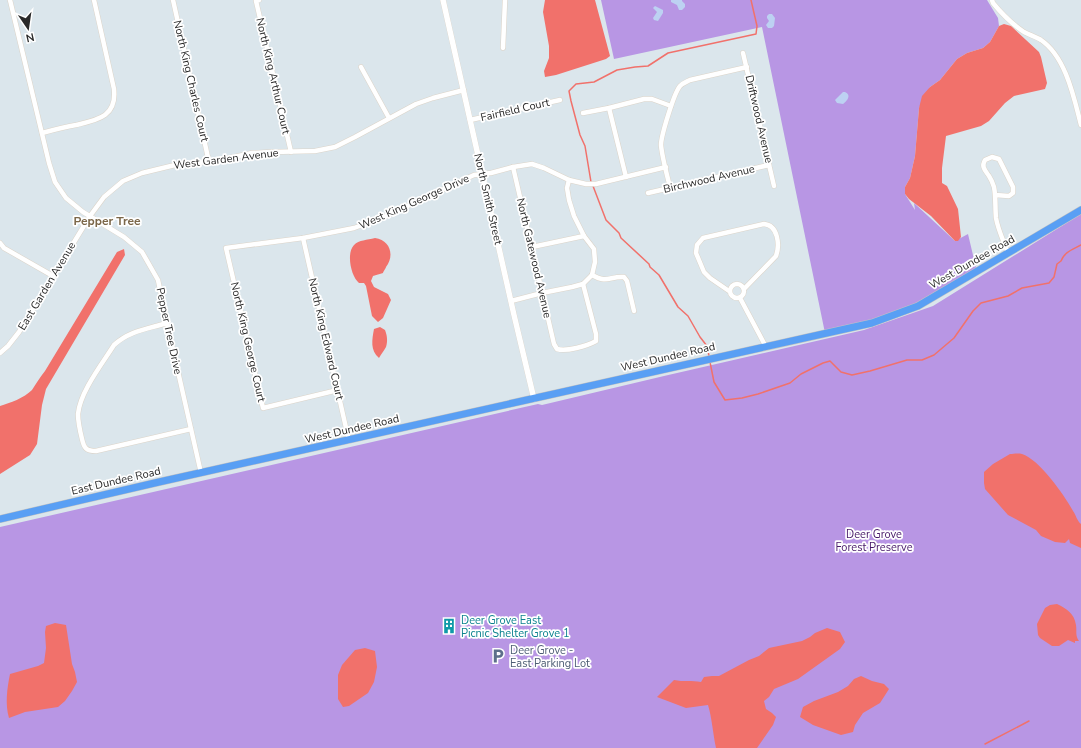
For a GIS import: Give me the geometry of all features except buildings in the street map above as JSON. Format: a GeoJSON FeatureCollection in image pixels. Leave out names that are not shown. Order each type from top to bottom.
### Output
{"type":"FeatureCollection","features":[{"type":"Feature","properties":{"kind":"main road","name":"West Dundee Road"},"geometry":{"type":"LineString","coordinates":[[237,465],[872,323],[918,306],[1081,210]]}},
{"type":"Feature","properties":{"kind":"main road","name":"East Dundee Road"},"geometry":{"type":"LineString","coordinates":[[0,519],[237,465]]}},
{"type":"Feature","properties":{"kind":"street","name":"Pepper Tree Drive"},"geometry":{"type":"LineString","coordinates":[[10,0],[50,170],[56,182],[66,198],[73,204],[124,237],[142,252],[158,280],[201,473]]}},
{"type":"Feature","properties":{"kind":"street"},"geometry":{"type":"LineString","coordinates":[[42,133],[97,120],[108,113],[113,103],[114,89],[94,0]]}},
{"type":"Feature","properties":{"kind":"street","name":"North King Charles Court"},"geometry":{"type":"LineString","coordinates":[[173,0],[209,162]]}},
{"type":"Feature","properties":{"kind":"street","name":"North King Arthur Court"},"geometry":{"type":"LineString","coordinates":[[258,0],[291,152]]}},
{"type":"Feature","properties":{"kind":"street","name":"North Smith Street"},"geometry":{"type":"LineString","coordinates":[[443,0],[534,399]]}},
{"type":"Feature","properties":{"kind":"street"},"geometry":{"type":"LineString","coordinates":[[503,48],[505,0]]}},
{"type":"Feature","properties":{"kind":"street"},"geometry":{"type":"LineString","coordinates":[[992,0],[1007,20],[1024,32],[1041,40],[1052,50],[1066,73],[1081,125]]}},
{"type":"Feature","properties":{"kind":"street","name":"Driftwood Avenue"},"geometry":{"type":"LineString","coordinates":[[743,53],[774,186]]}},
{"type":"Feature","properties":{"kind":"street"},"geometry":{"type":"LineString","coordinates":[[362,67],[389,118]]}},
{"type":"Feature","properties":{"kind":"street"},"geometry":{"type":"LineString","coordinates":[[670,187],[662,141],[671,106],[680,87],[690,80],[746,67]]}},
{"type":"Feature","properties":{"kind":"street","name":"West Garden Avenue"},"geometry":{"type":"LineString","coordinates":[[168,166],[209,162],[252,154],[315,151],[335,147],[416,104],[464,90]]}},
{"type":"Feature","properties":{"kind":"street"},"geometry":{"type":"LineString","coordinates":[[583,113],[644,99],[652,99],[671,106]]}},
{"type":"Feature","properties":{"kind":"street","name":"Fairfield Court"},"geometry":{"type":"LineString","coordinates":[[470,120],[560,100]]}},
{"type":"Feature","properties":{"kind":"street"},"geometry":{"type":"LineString","coordinates":[[609,108],[626,177]]}},
{"type":"Feature","properties":{"kind":"street"},"geometry":{"type":"LineString","coordinates":[[995,195],[1009,196],[1013,193],[1013,187],[999,159],[992,157],[985,160],[983,163],[984,170],[988,174],[993,186],[996,219],[1008,253]]}},
{"type":"Feature","properties":{"kind":"street","name":"West King George Drive"},"geometry":{"type":"LineString","coordinates":[[226,248],[303,238],[345,230],[371,223],[474,175],[513,167],[532,164],[569,180],[586,184],[596,184],[666,167]]}},
{"type":"Feature","properties":{"kind":"street","name":"Birchwood Avenue"},"geometry":{"type":"LineString","coordinates":[[648,192],[769,165]]}},
{"type":"Feature","properties":{"kind":"street","name":"East Garden Avenue"},"geometry":{"type":"LineString","coordinates":[[0,353],[8,346],[19,332],[90,216],[104,196],[122,181],[142,172],[168,166]]}},
{"type":"Feature","properties":{"kind":"street","name":"North Gatewood Avenue"},"geometry":{"type":"LineString","coordinates":[[513,167],[554,344],[557,349],[562,351],[591,344],[596,341],[596,334],[583,284]]}},
{"type":"Feature","properties":{"kind":"street"},"geometry":{"type":"LineString","coordinates":[[511,301],[542,293],[572,288],[583,284],[592,275],[595,262],[594,249],[584,236],[574,216],[567,188],[569,180]]}},
{"type":"Feature","properties":{"kind":"street"},"geometry":{"type":"LineString","coordinates":[[768,224],[776,232],[778,250],[776,256],[744,289],[740,298],[731,296],[729,291],[704,272],[696,253],[697,245],[703,238],[768,224]]}},
{"type":"Feature","properties":{"kind":"street"},"geometry":{"type":"LineString","coordinates":[[532,247],[584,236]]}},
{"type":"Feature","properties":{"kind":"street","name":"North King Edward Court"},"geometry":{"type":"LineString","coordinates":[[303,238],[349,441]]}},
{"type":"Feature","properties":{"kind":"street"},"geometry":{"type":"LineString","coordinates":[[0,243],[2,249],[53,276]]}},
{"type":"Feature","properties":{"kind":"street","name":"North King George Court"},"geometry":{"type":"LineString","coordinates":[[226,248],[263,408],[338,390]]}},
{"type":"Feature","properties":{"kind":"street"},"geometry":{"type":"LineString","coordinates":[[592,275],[600,279],[607,280],[624,277],[627,281],[634,311]]}},
{"type":"Feature","properties":{"kind":"street"},"geometry":{"type":"LineString","coordinates":[[729,291],[731,287],[737,283],[742,285],[744,289]]}},
{"type":"Feature","properties":{"kind":"street"},"geometry":{"type":"LineString","coordinates":[[740,298],[766,347]]}},
{"type":"Feature","properties":{"kind":"street"},"geometry":{"type":"LineString","coordinates":[[167,323],[132,333],[114,345],[81,401],[78,420],[83,443],[85,448],[88,450],[96,450],[191,429]]}},
{"type":"Feature","properties":{"kind":"green space"},"geometry":{"type":"Polygon","coordinates":[[[601,0],[987,0],[998,18],[999,26],[990,42],[983,48],[967,53],[957,59],[940,80],[930,87],[919,108],[915,156],[910,178],[905,187],[905,194],[915,210],[914,203],[955,241],[968,234],[977,272],[938,294],[892,316],[825,333],[762,27],[614,59],[601,0]]]}},
{"type":"Feature","properties":{"kind":"green space","name":"Deer Grove Forest Preserve"},"geometry":{"type":"Polygon","coordinates":[[[1081,214],[1081,748],[0,748],[0,527],[538,404],[542,405],[864,330],[933,306],[1081,214]]]}},
{"type":"Feature","properties":{"kind":"sand"},"geometry":{"type":"Polygon","coordinates":[[[671,0],[682,0],[685,7],[682,10],[679,10],[677,5],[671,2],[671,0]]]}},
{"type":"Feature","properties":{"kind":"sand"},"geometry":{"type":"Polygon","coordinates":[[[655,6],[663,10],[663,13],[658,21],[654,20],[653,18],[657,12],[653,8],[655,6]]]}},
{"type":"Feature","properties":{"kind":"sand"},"geometry":{"type":"Polygon","coordinates":[[[772,14],[775,18],[774,26],[772,28],[768,28],[766,25],[769,21],[767,16],[772,14]]]}},
{"type":"Feature","properties":{"kind":"sand"},"geometry":{"type":"Polygon","coordinates":[[[843,92],[847,93],[848,95],[847,100],[843,104],[837,103],[835,100],[843,92]]]}},
{"type":"Feature","properties":{"kind":"shaded area"},"geometry":{"type":"Polygon","coordinates":[[[545,0],[595,0],[610,56],[606,59],[545,77],[544,71],[549,58],[549,46],[543,12],[545,0]]]}},
{"type":"Feature","properties":{"kind":"shaded area"},"geometry":{"type":"Polygon","coordinates":[[[1004,24],[1011,26],[1039,52],[1047,83],[1045,89],[1014,96],[1005,103],[989,121],[981,126],[946,136],[942,168],[942,183],[947,186],[958,209],[961,237],[958,241],[955,241],[931,216],[909,199],[905,194],[905,187],[910,178],[915,156],[919,108],[922,96],[930,87],[940,80],[957,59],[967,53],[983,48],[990,42],[999,26],[1004,24]]]}},
{"type":"Feature","properties":{"kind":"shaded area"},"geometry":{"type":"Polygon","coordinates":[[[375,238],[380,239],[390,249],[389,262],[383,273],[373,276],[371,281],[374,287],[388,294],[391,300],[383,318],[378,322],[372,316],[366,286],[364,283],[359,283],[356,280],[350,265],[350,253],[354,245],[361,241],[375,238]]]}},
{"type":"Feature","properties":{"kind":"shaded area"},"geometry":{"type":"Polygon","coordinates":[[[124,249],[125,255],[46,389],[42,405],[37,444],[30,455],[0,474],[0,406],[21,398],[32,390],[117,252],[124,249]]]}},
{"type":"Feature","properties":{"kind":"shaded area"},"geometry":{"type":"Polygon","coordinates":[[[380,327],[385,330],[387,340],[386,347],[379,358],[374,352],[372,341],[374,329],[380,327]]]}},
{"type":"Feature","properties":{"kind":"shaded area"},"geometry":{"type":"Polygon","coordinates":[[[1010,454],[1022,454],[1029,457],[1043,470],[1058,488],[1081,524],[1081,548],[1070,543],[1069,539],[1065,543],[1055,542],[1041,536],[1036,530],[1008,515],[985,489],[984,472],[993,464],[1010,454]]]}},
{"type":"Feature","properties":{"kind":"shaded area"},"geometry":{"type":"Polygon","coordinates":[[[1057,604],[1067,610],[1074,617],[1079,641],[1075,641],[1075,643],[1068,640],[1059,646],[1052,646],[1038,635],[1037,624],[1045,608],[1050,605],[1057,604]]]}},
{"type":"Feature","properties":{"kind":"shaded area"},"geometry":{"type":"Polygon","coordinates":[[[55,623],[66,625],[72,664],[77,682],[65,701],[58,707],[25,712],[9,718],[7,696],[10,674],[44,663],[46,626],[55,623]]]}},
{"type":"Feature","properties":{"kind":"shaded area"},"geometry":{"type":"Polygon","coordinates":[[[827,628],[840,632],[845,642],[840,649],[798,679],[774,689],[769,697],[764,701],[766,709],[776,717],[773,725],[757,748],[716,748],[708,705],[686,708],[657,697],[674,680],[701,682],[704,677],[719,676],[759,656],[769,648],[802,641],[827,628]]]}},
{"type":"Feature","properties":{"kind":"shaded area"},"geometry":{"type":"Polygon","coordinates":[[[365,648],[375,651],[377,667],[374,682],[368,693],[349,706],[343,707],[338,699],[338,675],[342,665],[355,650],[365,648]]]}},
{"type":"Feature","properties":{"kind":"shaded area"},"geometry":{"type":"Polygon","coordinates":[[[861,676],[884,684],[889,689],[880,703],[863,713],[855,725],[853,732],[841,735],[813,725],[800,717],[803,707],[838,692],[848,686],[854,679],[861,676]]]}},
{"type":"Feature","properties":{"kind":"waterway"},"geometry":{"type":"LineString","coordinates":[[591,182],[585,146],[580,135],[569,91],[576,84],[594,82],[617,70],[648,66],[668,53],[756,34],[757,26],[751,0]]}},
{"type":"Feature","properties":{"kind":"waterway"},"geometry":{"type":"LineString","coordinates":[[593,186],[606,220],[619,233],[621,238],[659,275],[678,307],[688,316],[707,346],[709,356]]}},
{"type":"Feature","properties":{"kind":"waterway"},"geometry":{"type":"LineString","coordinates":[[710,362],[714,382],[725,400],[758,394],[790,383],[801,374],[830,361],[841,372],[852,375],[907,360],[922,360],[934,355],[954,338],[973,311],[981,303],[1008,296],[1022,288],[1049,283],[1054,277],[1057,264],[1062,258],[1072,249],[1081,245]]}},
{"type":"Feature","properties":{"kind":"waterway"},"geometry":{"type":"LineString","coordinates":[[985,744],[1029,721]]}},
{"type":"Feature","properties":{"kind":"place","name":"Deer Grove East Picnic Shelter Grove 1"},"geometry":{"type":"Point","coordinates":[449,626]}},
{"type":"Feature","properties":{"kind":"place","name":"Deer Grove - East Parking Lot"},"geometry":{"type":"Point","coordinates":[498,656]}},
{"type":"Feature","properties":{"kind":"district","name":"Pepper Tree"},"geometry":{"type":"Point","coordinates":[107,221]}}]}
